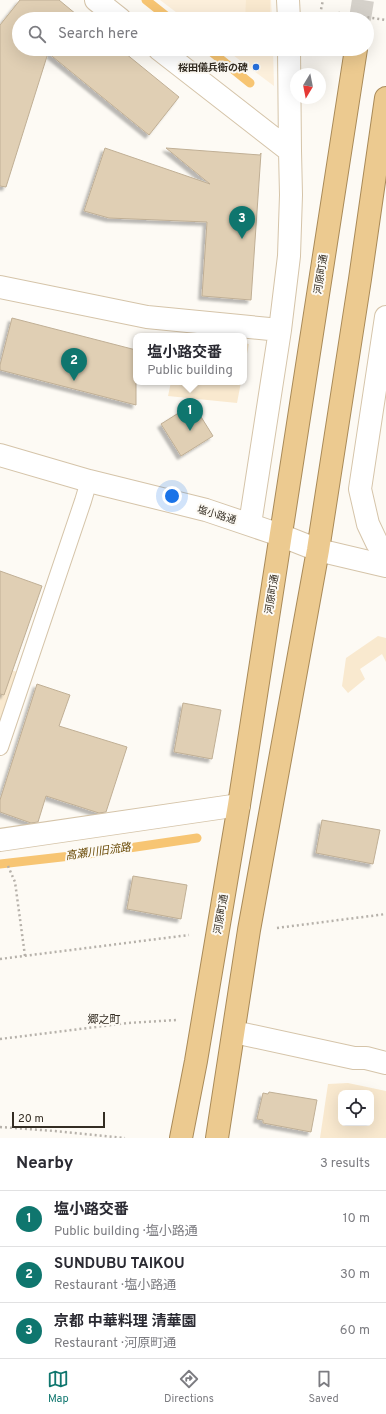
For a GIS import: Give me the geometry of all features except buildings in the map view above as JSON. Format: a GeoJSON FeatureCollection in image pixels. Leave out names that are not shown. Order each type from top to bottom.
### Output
{"type":"FeatureCollection","features":[{"type":"Feature","properties":{"kind":"highway","name":"河原町通"},"geometry":{"type":"LineString","coordinates":[[181,1138],[202,1025],[239,805],[355,56]]}},
{"type":"Feature","properties":{"kind":"highway"},"geometry":{"type":"LineString","coordinates":[[217,1138],[249,930],[318,550],[360,279],[386,98]]}},
{"type":"Feature","properties":{"kind":"street"},"geometry":{"type":"LineString","coordinates":[[96,0],[111,12]]}},
{"type":"Feature","properties":{"kind":"street"},"geometry":{"type":"LineString","coordinates":[[288,0],[289,12]]}},
{"type":"Feature","properties":{"kind":"street"},"geometry":{"type":"LineString","coordinates":[[168,56],[290,150]]}},
{"type":"Feature","properties":{"kind":"street"},"geometry":{"type":"LineString","coordinates":[[250,524],[280,330],[289,256],[291,195],[289,56]]}},
{"type":"Feature","properties":{"kind":"street"},"geometry":{"type":"LineString","coordinates":[[0,287],[147,317],[280,330]]}},
{"type":"Feature","properties":{"kind":"street"},"geometry":{"type":"LineString","coordinates":[[386,317],[360,489],[368,524],[377,543],[386,556]]}},
{"type":"Feature","properties":{"kind":"street","name":"塩小路通"},"geometry":{"type":"LineString","coordinates":[[0,454],[89,481],[206,510],[250,524],[318,550],[386,566]]}},
{"type":"Feature","properties":{"kind":"street"},"geometry":{"type":"LineString","coordinates":[[0,840],[239,805]]}},
{"type":"Feature","properties":{"kind":"street"},"geometry":{"type":"LineString","coordinates":[[234,1032],[354,1058],[366,1058],[386,1063]]}},
{"type":"Feature","properties":{"kind":"lane"},"geometry":{"type":"LineString","coordinates":[[0,748],[89,481]]}},
{"type":"Feature","properties":{"kind":"path"},"geometry":{"type":"LineString","coordinates":[[320,12],[323,0]]}},
{"type":"Feature","properties":{"kind":"path"},"geometry":{"type":"LineString","coordinates":[[374,18],[386,20]]}},
{"type":"Feature","properties":{"kind":"path"},"geometry":{"type":"LineString","coordinates":[[6,862],[15,882],[25,956]]}},
{"type":"Feature","properties":{"kind":"path"},"geometry":{"type":"LineString","coordinates":[[249,930],[280,928],[386,914]]}},
{"type":"Feature","properties":{"kind":"path"},"geometry":{"type":"LineString","coordinates":[[0,959],[192,935],[216,938]]}},
{"type":"Feature","properties":{"kind":"path"},"geometry":{"type":"LineString","coordinates":[[0,1039],[128,1023],[178,1020],[202,1025]]}},
{"type":"Feature","properties":{"kind":"path"},"geometry":{"type":"LineString","coordinates":[[0,1127],[125,1138]]}},
{"type":"Feature","properties":{"kind":"shaded area"},"geometry":{"type":"Polygon","coordinates":[[[160,0],[271,0],[272,12],[176,12],[160,0]]]}},
{"type":"Feature","properties":{"kind":"shaded area"},"geometry":{"type":"Polygon","coordinates":[[[246,0],[270,0],[270,12],[245,12],[246,0]]]}},
{"type":"Feature","properties":{"kind":"shaded area"},"geometry":{"type":"Polygon","coordinates":[[[234,56],[273,56],[274,86],[234,56]]]}},
{"type":"Feature","properties":{"kind":"shaded area"},"geometry":{"type":"Polygon","coordinates":[[[247,344],[249,344],[247,354],[247,344]]]}},
{"type":"Feature","properties":{"kind":"shaded area"},"geometry":{"type":"Polygon","coordinates":[[[170,385],[240,385],[237,403],[168,396],[170,385]]]}},
{"type":"Feature","properties":{"kind":"shaded area"},"geometry":{"type":"Polygon","coordinates":[[[378,636],[386,638],[386,662],[382,654],[360,669],[365,679],[348,693],[342,686],[346,658],[378,636]]]}},
{"type":"Feature","properties":{"kind":"shaded area"},"geometry":{"type":"Polygon","coordinates":[[[0,666],[17,672],[0,720],[0,666]]]}},
{"type":"Feature","properties":{"kind":"shaded area"},"geometry":{"type":"Polygon","coordinates":[[[348,1083],[386,1091],[386,1138],[320,1138],[328,1084],[348,1083]]]}},
{"type":"Feature","properties":{"kind":"waterway","name":"高瀬川旧流路"},"geometry":{"type":"LineString","coordinates":[[146,0],[161,12]]}},
{"type":"Feature","properties":{"kind":"waterway","name":"高瀬川旧流路"},"geometry":{"type":"LineString","coordinates":[[217,56],[250,83]]}},
{"type":"Feature","properties":{"kind":"waterway","name":"高瀬川旧流路"},"geometry":{"type":"LineString","coordinates":[[0,864],[88,854],[197,838]]}},
{"type":"Feature","properties":{"kind":"tunnel"},"geometry":{"type":"LineString","coordinates":[[361,12],[363,0]]}},
{"type":"Feature","properties":{"kind":"place","name":"桜田儀兵衛の碑"},"geometry":{"type":"Point","coordinates":[256,67]}},
{"type":"Feature","properties":{"kind":"place","name":"京都 中華料理 清華園"},"geometry":{"type":"Point","coordinates":[242,239]}},
{"type":"Feature","properties":{"kind":"place","name":"SUNDUBU TAIKOU"},"geometry":{"type":"Point","coordinates":[74,381]}},
{"type":"Feature","properties":{"kind":"place","name":"塩小路交番"},"geometry":{"type":"Point","coordinates":[190,431]}},
{"type":"Feature","properties":{"kind":"district","name":"郷之町"},"geometry":{"type":"Point","coordinates":[104,1019]}}]}
